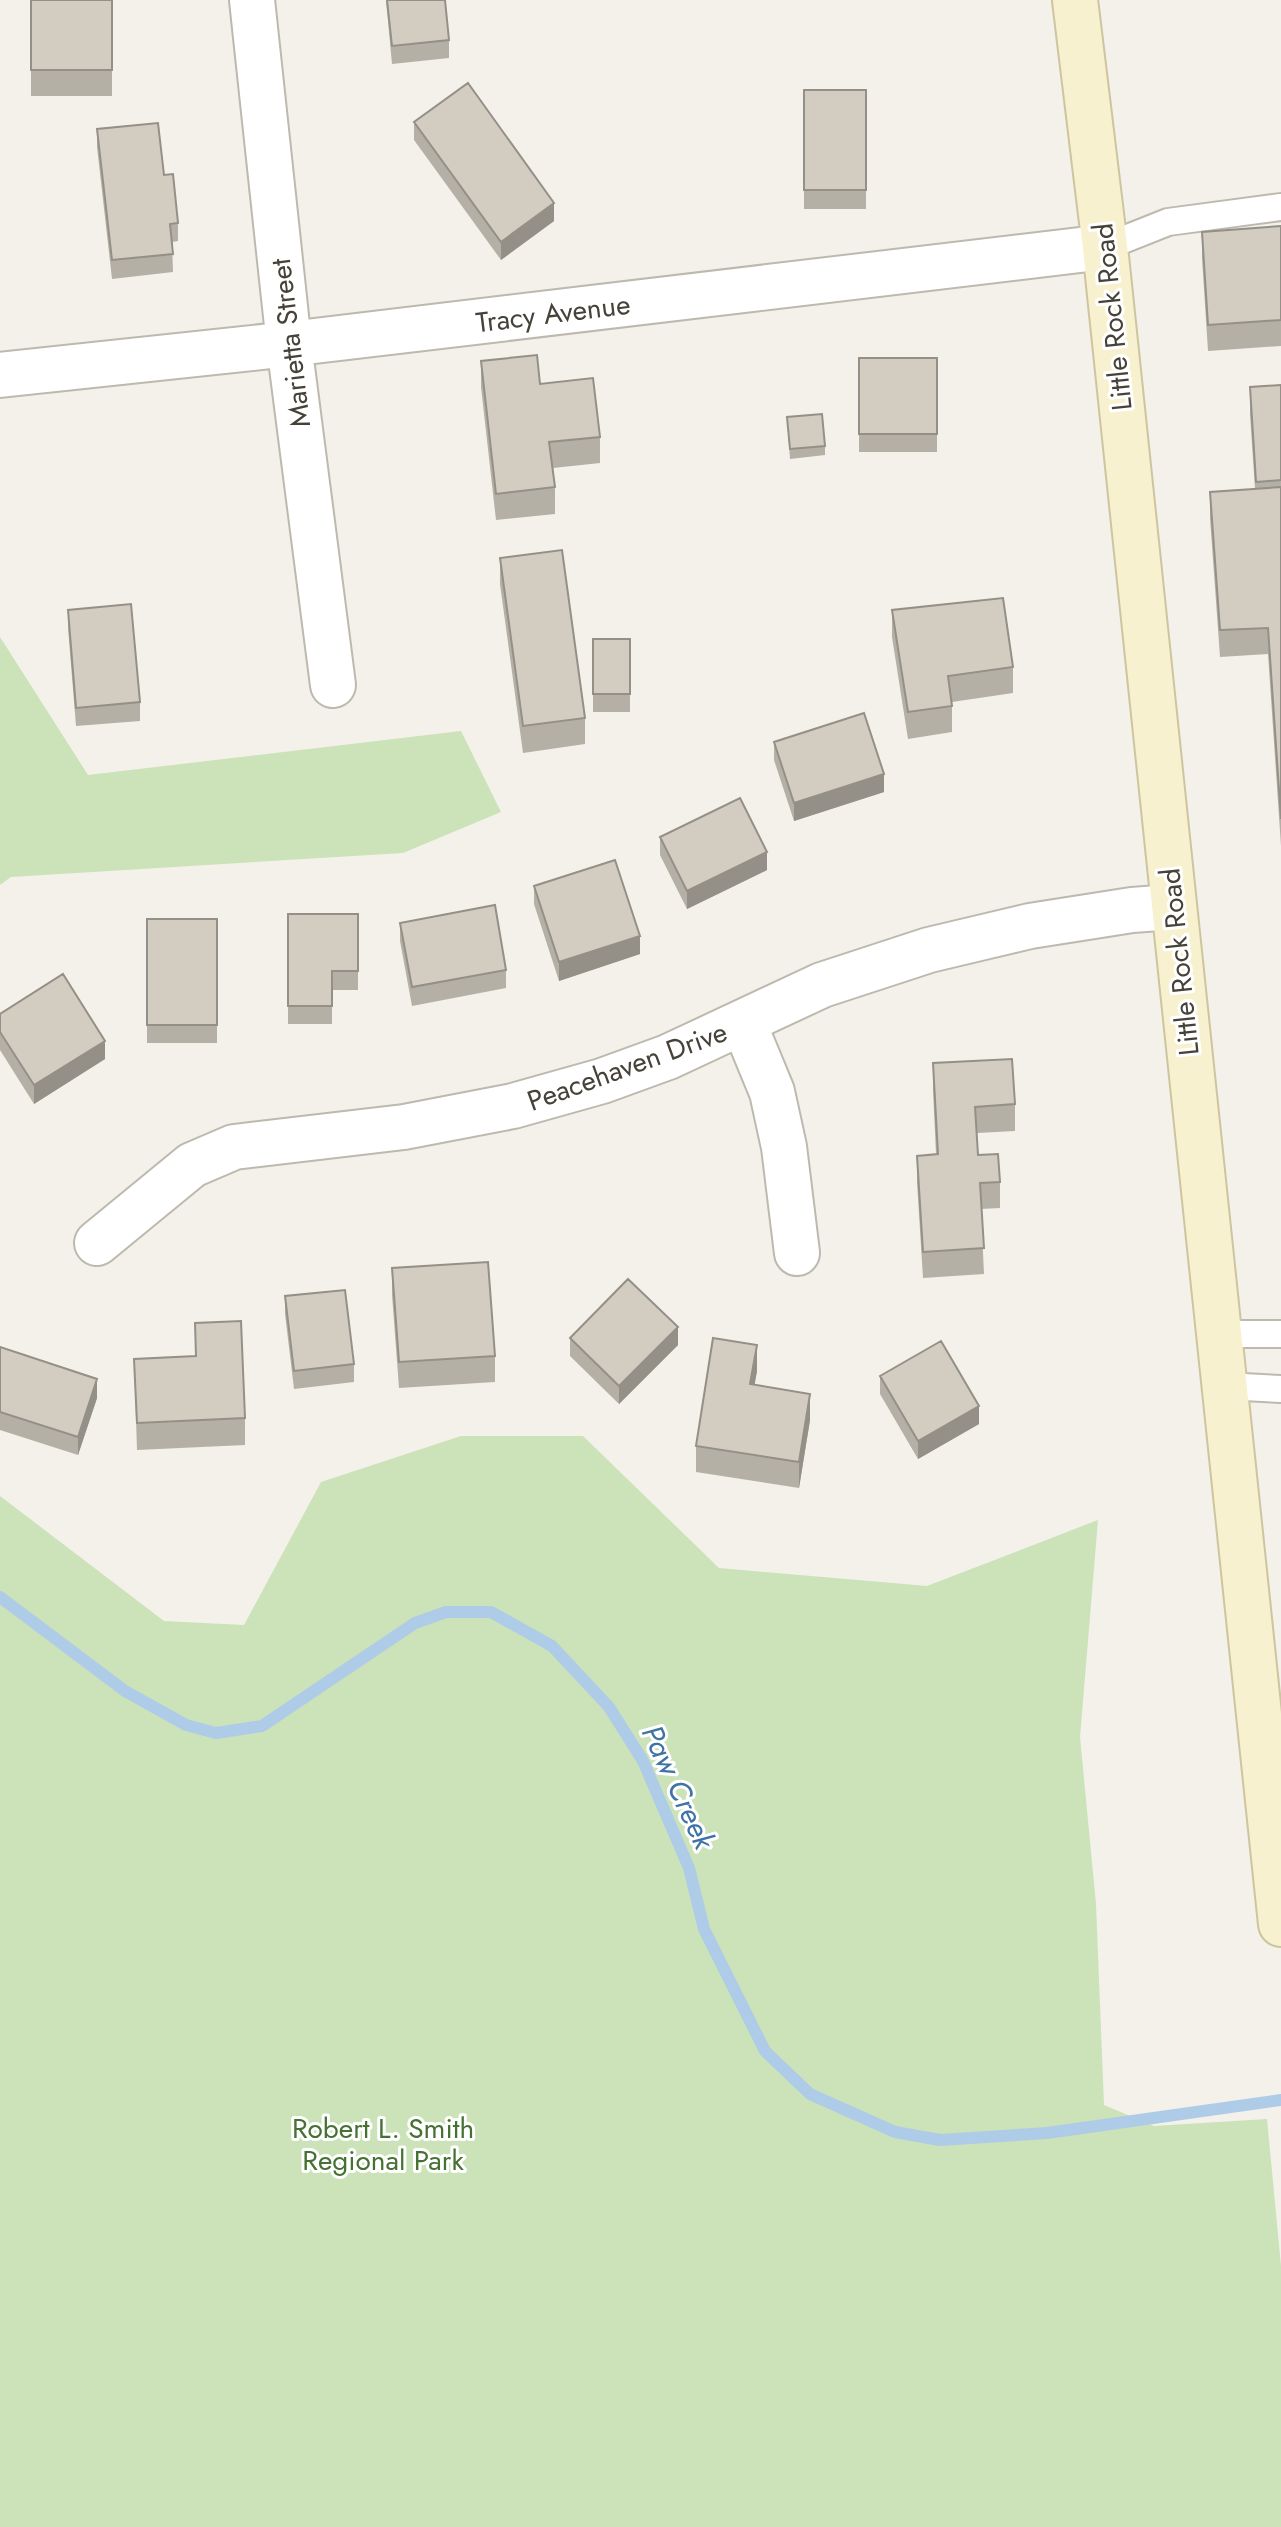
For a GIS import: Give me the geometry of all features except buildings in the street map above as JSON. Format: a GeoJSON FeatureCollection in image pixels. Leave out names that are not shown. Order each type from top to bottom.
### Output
{"type":"FeatureCollection","features":[{"type":"Feature","properties":{"kind":"main road","name":"Little Rock Road"},"geometry":{"type":"LineString","coordinates":[[1075,0],[1105,247],[1281,1924]]}},
{"type":"Feature","properties":{"kind":"street","name":"Marietta Street"},"geometry":{"type":"LineString","coordinates":[[252,0],[289,344],[333,685]]}},
{"type":"Feature","properties":{"kind":"street","name":"Tracy Avenue"},"geometry":{"type":"LineString","coordinates":[[0,375],[289,344],[1105,247]]}},
{"type":"Feature","properties":{"kind":"street","name":"Peacehaven Drive"},"geometry":{"type":"LineString","coordinates":[[97,1243],[192,1165],[234,1147],[404,1127],[513,1106],[668,1057],[822,985],[929,950],[1030,926],[1132,910],[1173,907]]}},
{"type":"Feature","properties":{"kind":"street"},"geometry":{"type":"LineString","coordinates":[[744,1024],[772,1092],[784,1147],[797,1253]]}},
{"type":"Feature","properties":{"kind":"lane"},"geometry":{"type":"LineString","coordinates":[[1105,247],[1168,222],[1281,207]]}},
{"type":"Feature","properties":{"kind":"lane"},"geometry":{"type":"LineString","coordinates":[[1218,1334],[1281,1334]]}},
{"type":"Feature","properties":{"kind":"lane"},"geometry":{"type":"LineString","coordinates":[[1224,1386],[1281,1389]]}},
{"type":"Feature","properties":{"kind":"green space"},"geometry":{"type":"Polygon","coordinates":[[[0,637],[88,775],[461,731],[501,812],[403,853],[11,877],[0,885],[0,637]]]}},
{"type":"Feature","properties":{"kind":"green space","name":"Robert L. Smith Regional Park"},"geometry":{"type":"Polygon","coordinates":[[[461,1436],[583,1436],[719,1568],[927,1586],[1098,1520],[1080,1737],[1096,1904],[1104,2105],[1154,2126],[1267,2119],[1281,2266],[1281,2527],[0,2527],[0,1496],[164,1621],[244,1625],[321,1482],[461,1436]]]}},
{"type":"Feature","properties":{"kind":"waterway","name":"Paw Creek"},"geometry":{"type":"LineString","coordinates":[[0,1597],[125,1691],[186,1725],[216,1733],[262,1726],[415,1623],[446,1612],[491,1612],[552,1646],[609,1707],[643,1761],[689,1868],[704,1929],[765,2051],[810,2094],[895,2132],[940,2140],[1047,2133],[1281,2100]]}}]}
